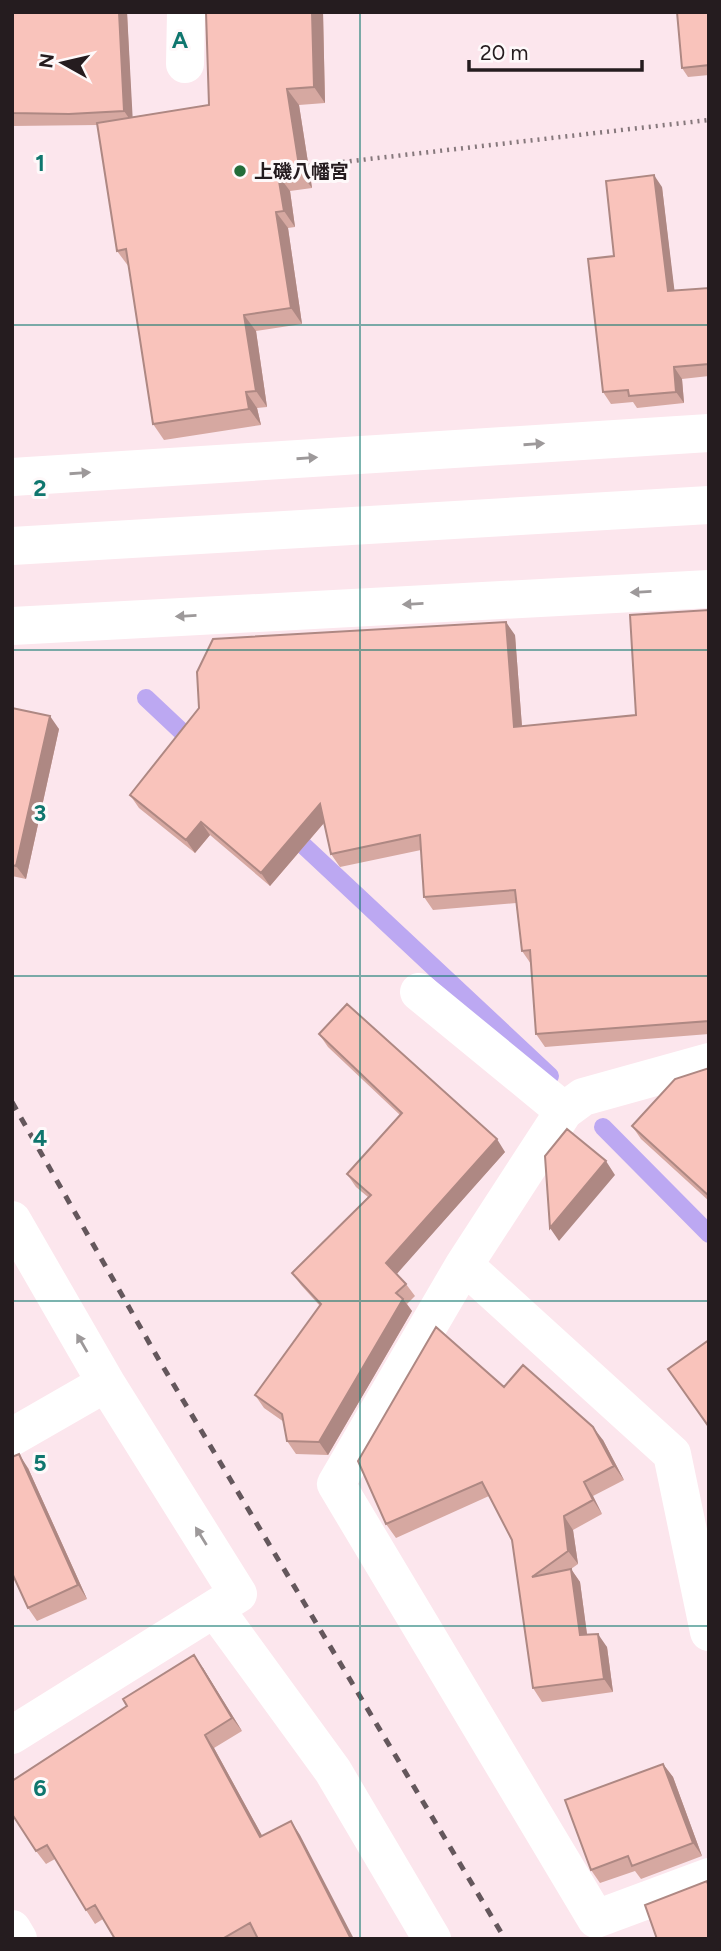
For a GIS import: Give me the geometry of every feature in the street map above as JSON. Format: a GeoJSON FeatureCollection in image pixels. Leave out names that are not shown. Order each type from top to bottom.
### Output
{"type":"FeatureCollection","features":[{"type":"Feature","properties":{"kind":"street"},"geometry":{"type":"LineString","coordinates":[[185,64],[186,12]]}},
{"type":"Feature","properties":{"kind":"street"},"geometry":{"type":"LineString","coordinates":[[12,477],[709,433]]}},
{"type":"Feature","properties":{"kind":"street"},"geometry":{"type":"LineString","coordinates":[[12,546],[709,505]]}},
{"type":"Feature","properties":{"kind":"street"},"geometry":{"type":"LineString","coordinates":[[12,625],[709,589]]}},
{"type":"Feature","properties":{"kind":"street"},"geometry":{"type":"LineString","coordinates":[[419,992],[564,1111]]}},
{"type":"Feature","properties":{"kind":"street"},"geometry":{"type":"LineString","coordinates":[[709,1062],[583,1097],[564,1111],[464,1265],[336,1483],[596,1919],[709,1877]]}},
{"type":"Feature","properties":{"kind":"street"},"geometry":{"type":"LineString","coordinates":[[12,1220],[106,1383],[226,1601],[333,1771],[432,1939]]}},
{"type":"Feature","properties":{"kind":"street"},"geometry":{"type":"LineString","coordinates":[[464,1265],[672,1454],[709,1632]]}},
{"type":"Feature","properties":{"kind":"street"},"geometry":{"type":"LineString","coordinates":[[12,1437],[106,1383]]}},
{"type":"Feature","properties":{"kind":"street"},"geometry":{"type":"LineString","coordinates":[[12,1735],[226,1601]]}},
{"type":"Feature","properties":{"kind":"street"},"geometry":{"type":"LineString","coordinates":[[12,1929],[18,1939]]}},
{"type":"Feature","properties":{"kind":"path"},"geometry":{"type":"LineString","coordinates":[[308,166],[709,120]]}},
{"type":"Feature","properties":{"kind":"building"},"geometry":{"type":"Polygon","coordinates":[[[12,12],[119,12],[124,111],[12,113],[12,12]]]}},
{"type":"Feature","properties":{"kind":"building"},"geometry":{"type":"Polygon","coordinates":[[[206,12],[312,12],[314,87],[287,89],[300,172],[278,175],[284,211],[276,212],[291,308],[244,315],[256,391],[246,392],[249,409],[153,424],[126,249],[117,251],[97,123],[209,105],[206,12]]]}},
{"type":"Feature","properties":{"kind":"building"},"geometry":{"type":"Polygon","coordinates":[[[677,12],[709,12],[709,65],[682,68],[677,12]]]}},
{"type":"Feature","properties":{"kind":"building"},"geometry":{"type":"Polygon","coordinates":[[[654,175],[668,291],[709,288],[709,364],[674,367],[676,392],[629,396],[628,390],[603,392],[588,259],[614,256],[606,181],[654,175]]]}},
{"type":"Feature","properties":{"kind":"building"},"geometry":{"type":"Polygon","coordinates":[[[709,610],[709,1021],[536,1034],[530,950],[522,951],[515,890],[424,897],[420,835],[331,854],[320,804],[261,873],[201,822],[186,840],[130,795],[199,708],[197,672],[213,639],[506,622],[514,727],[636,715],[630,615],[709,610]]]}},
{"type":"Feature","properties":{"kind":"building"},"geometry":{"type":"Polygon","coordinates":[[[12,708],[50,716],[16,866],[12,865],[12,708]]]}},
{"type":"Feature","properties":{"kind":"building"},"geometry":{"type":"Polygon","coordinates":[[[347,1004],[497,1139],[386,1263],[406,1284],[396,1293],[403,1299],[319,1442],[287,1441],[282,1414],[255,1395],[321,1304],[292,1273],[371,1195],[347,1174],[402,1113],[319,1034],[347,1004]]]}},
{"type":"Feature","properties":{"kind":"building"},"geometry":{"type":"Polygon","coordinates":[[[709,1068],[709,1196],[632,1126],[675,1079],[709,1068]]]}},
{"type":"Feature","properties":{"kind":"building"},"geometry":{"type":"Polygon","coordinates":[[[567,1129],[606,1161],[550,1228],[545,1156],[567,1129]]]}},
{"type":"Feature","properties":{"kind":"building"},"geometry":{"type":"Polygon","coordinates":[[[436,1327],[504,1387],[523,1365],[593,1427],[614,1466],[584,1482],[593,1500],[564,1516],[568,1551],[532,1577],[571,1569],[580,1635],[598,1634],[604,1679],[533,1688],[512,1540],[482,1482],[386,1524],[358,1461],[436,1327]]]}},
{"type":"Feature","properties":{"kind":"building"},"geometry":{"type":"Polygon","coordinates":[[[709,1340],[709,1427],[668,1369],[709,1340]]]}},
{"type":"Feature","properties":{"kind":"building"},"geometry":{"type":"Polygon","coordinates":[[[19,1454],[78,1585],[28,1608],[12,1573],[12,1457],[19,1454]]]}},
{"type":"Feature","properties":{"kind":"building"},"geometry":{"type":"Polygon","coordinates":[[[194,1655],[232,1718],[205,1735],[260,1837],[291,1821],[351,1939],[258,1939],[250,1923],[222,1939],[115,1939],[95,1905],[86,1910],[47,1845],[36,1851],[12,1814],[12,1781],[127,1706],[123,1699],[194,1655]]]}},
{"type":"Feature","properties":{"kind":"building"},"geometry":{"type":"Polygon","coordinates":[[[663,1764],[693,1843],[632,1866],[628,1856],[591,1870],[565,1800],[663,1764]]]}},
{"type":"Feature","properties":{"kind":"building"},"geometry":{"type":"Polygon","coordinates":[[[707,1881],[709,1939],[657,1939],[645,1905],[707,1881]]]}},
{"type":"Feature","properties":{"kind":"waterway"},"geometry":{"type":"LineString","coordinates":[[146,698],[197,746]]}},
{"type":"Feature","properties":{"kind":"waterway"},"geometry":{"type":"LineString","coordinates":[[287,830],[550,1076]]}},
{"type":"Feature","properties":{"kind":"waterway"},"geometry":{"type":"LineString","coordinates":[[603,1127],[709,1234]]}},
{"type":"Feature","properties":{"kind":"railway"},"geometry":{"type":"LineString","coordinates":[[12,1102],[159,1360],[505,1939]]}},
{"type":"Feature","properties":{"kind":"place","name":"上磯八幡宮"},"geometry":{"type":"Point","coordinates":[240,171]}}]}
